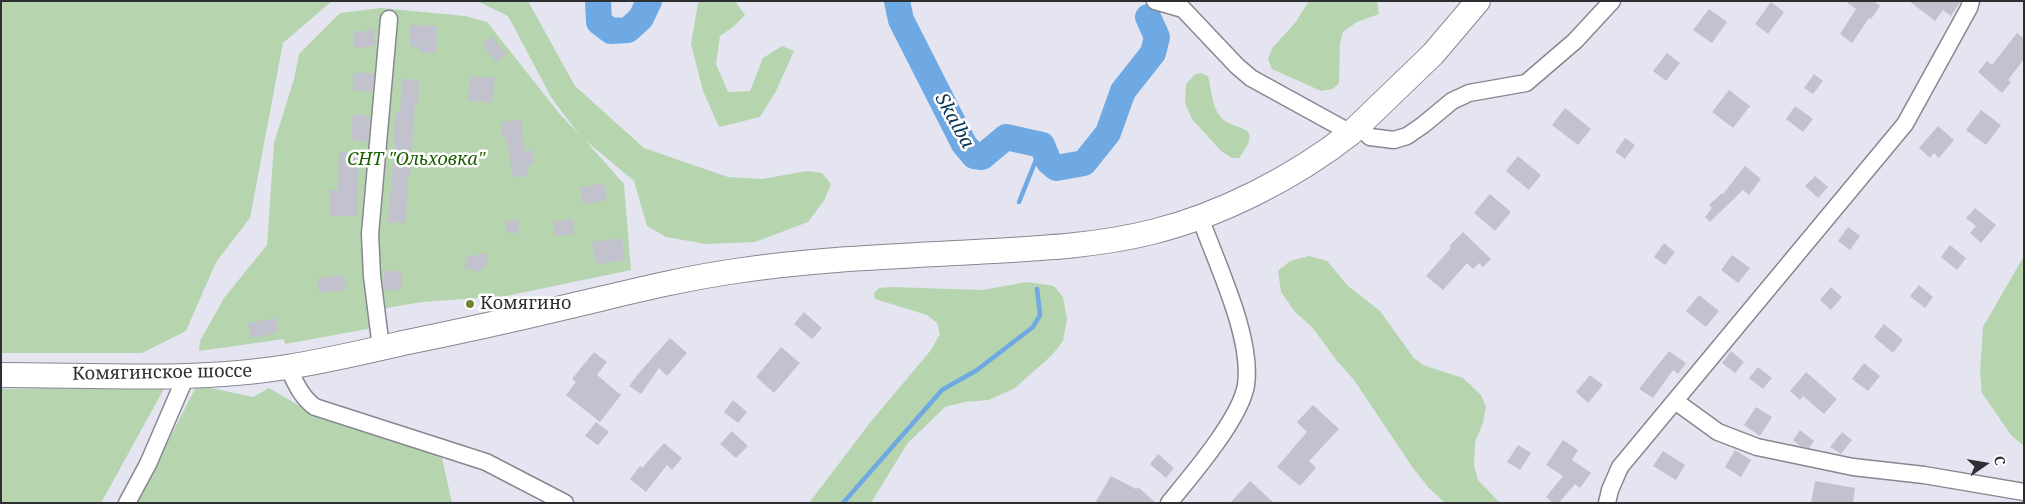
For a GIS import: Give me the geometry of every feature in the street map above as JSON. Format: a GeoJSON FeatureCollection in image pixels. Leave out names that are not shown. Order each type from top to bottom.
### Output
{"type":"FeatureCollection","features":[{"type":"Feature","properties":{"kind":"street"},"geometry":{"type":"LineString","coordinates":[[1156,1],[1183,9],[1236,66],[1251,78],[1370,137],[1394,140],[1407,136],[1424,125],[1452,101],[1469,93],[1526,82],[1575,42],[1612,1]]}},
{"type":"Feature","properties":{"kind":"street","name":"Комягинское шоссе"},"geometry":{"type":"LineString","coordinates":[[1,375],[186,376],[241,373],[288,367],[381,348],[530,316],[654,286],[739,270],[835,261],[1051,248],[1153,232],[1200,217],[1263,189],[1301,168],[1355,129],[1433,54],[1478,1]]}},
{"type":"Feature","properties":{"kind":"street"},"geometry":{"type":"LineString","coordinates":[[1607,503],[1610,490],[1620,467],[1905,124],[1969,8],[1971,1]]}},
{"type":"Feature","properties":{"kind":"street"},"geometry":{"type":"LineString","coordinates":[[381,348],[372,276],[370,234],[389,19]]}},
{"type":"Feature","properties":{"kind":"street"},"geometry":{"type":"LineString","coordinates":[[1169,503],[1207,456],[1229,422],[1246,386],[1246,363],[1242,339],[1230,299],[1200,217]]}},
{"type":"Feature","properties":{"kind":"street"},"geometry":{"type":"LineString","coordinates":[[288,367],[300,392],[315,407],[486,462],[565,503]]}},
{"type":"Feature","properties":{"kind":"street"},"geometry":{"type":"LineString","coordinates":[[127,503],[148,464],[186,376]]}},
{"type":"Feature","properties":{"kind":"street"},"geometry":{"type":"LineString","coordinates":[[1675,400],[1718,432],[1757,447],[1853,467],[1924,475],[2024,492]]}},
{"type":"Feature","properties":{"kind":"green space"},"geometry":{"type":"Polygon","coordinates":[[[1,1],[332,1],[283,43],[250,218],[216,262],[186,331],[142,353],[1,353],[1,1]]]}},
{"type":"Feature","properties":{"kind":"green space","name":"СНТ \"Ольховка\""},"geometry":{"type":"Polygon","coordinates":[[[477,1],[528,1],[575,86],[644,148],[728,177],[762,179],[807,171],[822,173],[831,184],[825,199],[808,222],[755,242],[706,244],[666,237],[647,226],[634,181],[585,140],[624,184],[631,270],[506,296],[422,302],[381,309],[373,328],[285,344],[284,339],[199,351],[200,341],[224,298],[267,245],[274,143],[294,79],[299,54],[340,13],[381,8],[465,16],[487,22],[559,113],[580,136],[551,97],[508,16],[477,1]]]}},
{"type":"Feature","properties":{"kind":"green space"},"geometry":{"type":"Polygon","coordinates":[[[700,1],[735,1],[745,15],[720,36],[716,64],[728,92],[750,91],[763,58],[782,46],[794,51],[776,91],[760,117],[719,127],[703,91],[691,44],[698,3],[700,1]]]}},
{"type":"Feature","properties":{"kind":"green space"},"geometry":{"type":"Polygon","coordinates":[[[1309,1],[1377,1],[1379,14],[1357,22],[1343,32],[1340,43],[1339,83],[1333,89],[1321,91],[1272,69],[1268,59],[1273,47],[1295,23],[1309,1]]]}},
{"type":"Feature","properties":{"kind":"green space"},"geometry":{"type":"Polygon","coordinates":[[[1201,73],[1208,76],[1213,101],[1219,115],[1224,120],[1249,133],[1250,138],[1247,146],[1239,158],[1232,158],[1221,151],[1192,119],[1185,103],[1186,84],[1195,74],[1201,73]]]}},
{"type":"Feature","properties":{"kind":"green space"},"geometry":{"type":"Polygon","coordinates":[[[1309,256],[1327,261],[1348,286],[1380,311],[1413,357],[1423,365],[1463,378],[1481,395],[1486,407],[1483,423],[1475,442],[1474,465],[1478,480],[1500,503],[1445,503],[1428,487],[1413,468],[1354,380],[1337,361],[1312,327],[1295,312],[1281,292],[1278,271],[1290,261],[1309,256]]]}},
{"type":"Feature","properties":{"kind":"green space"},"geometry":{"type":"Polygon","coordinates":[[[2024,256],[2024,446],[2011,435],[1982,393],[1980,372],[1983,327],[2024,256]]]}},
{"type":"Feature","properties":{"kind":"green space"},"geometry":{"type":"Polygon","coordinates":[[[1027,282],[1054,286],[1063,297],[1067,319],[1063,341],[1052,355],[1015,388],[989,400],[965,402],[945,407],[907,444],[871,503],[809,503],[869,424],[931,350],[940,334],[937,323],[927,315],[875,299],[874,293],[879,288],[892,287],[982,290],[1027,282]]]}},
{"type":"Feature","properties":{"kind":"green space"},"geometry":{"type":"Polygon","coordinates":[[[166,385],[101,503],[1,503],[1,389],[166,385]]]}},
{"type":"Feature","properties":{"kind":"green space"},"geometry":{"type":"Polygon","coordinates":[[[197,385],[253,397],[269,388],[308,411],[442,458],[452,503],[136,503],[197,385]]]}},
{"type":"Feature","properties":{"kind":"building"},"geometry":{"type":"Polygon","coordinates":[[[1845,1],[1873,1],[1880,6],[1871,19],[1869,18],[1852,43],[1840,34],[1856,9],[1845,1]]]}},
{"type":"Feature","properties":{"kind":"building"},"geometry":{"type":"Polygon","coordinates":[[[1909,1],[1961,1],[1951,16],[1943,10],[1935,21],[1909,1]]]}},
{"type":"Feature","properties":{"kind":"building"},"geometry":{"type":"Polygon","coordinates":[[[1771,2],[1784,12],[1768,34],[1755,24],[1771,2]]]}},
{"type":"Feature","properties":{"kind":"building"},"geometry":{"type":"Polygon","coordinates":[[[1709,9],[1727,22],[1712,43],[1693,30],[1709,9]]]}},
{"type":"Feature","properties":{"kind":"building"},"geometry":{"type":"Polygon","coordinates":[[[410,25],[437,26],[436,53],[420,52],[420,47],[410,46],[410,25]]]}},
{"type":"Feature","properties":{"kind":"building"},"geometry":{"type":"Polygon","coordinates":[[[374,30],[375,46],[354,48],[353,32],[374,30]]]}},
{"type":"Feature","properties":{"kind":"building"},"geometry":{"type":"Polygon","coordinates":[[[2017,33],[2024,39],[2024,59],[2008,80],[2011,82],[2002,93],[1978,72],[1987,61],[1992,65],[2017,33]]]}},
{"type":"Feature","properties":{"kind":"building"},"geometry":{"type":"Polygon","coordinates":[[[492,36],[506,54],[496,62],[482,44],[492,36]]]}},
{"type":"Feature","properties":{"kind":"building"},"geometry":{"type":"Polygon","coordinates":[[[1667,53],[1680,63],[1666,81],[1653,71],[1667,53]]]}},
{"type":"Feature","properties":{"kind":"building"},"geometry":{"type":"Polygon","coordinates":[[[353,73],[374,73],[373,91],[353,91],[353,73]]]}},
{"type":"Feature","properties":{"kind":"building"},"geometry":{"type":"Polygon","coordinates":[[[1814,74],[1823,81],[1813,94],[1804,88],[1814,74]]]}},
{"type":"Feature","properties":{"kind":"building"},"geometry":{"type":"Polygon","coordinates":[[[470,76],[495,78],[492,103],[468,100],[470,76]]]}},
{"type":"Feature","properties":{"kind":"building"},"geometry":{"type":"Polygon","coordinates":[[[402,79],[419,80],[418,104],[415,104],[410,176],[408,176],[406,223],[388,222],[395,141],[393,141],[396,112],[400,113],[402,79]]]}},
{"type":"Feature","properties":{"kind":"building"},"geometry":{"type":"Polygon","coordinates":[[[1729,90],[1750,106],[1733,128],[1712,112],[1729,90]]]}},
{"type":"Feature","properties":{"kind":"building"},"geometry":{"type":"Polygon","coordinates":[[[1795,106],[1813,119],[1803,132],[1786,119],[1795,106]]]}},
{"type":"Feature","properties":{"kind":"building"},"geometry":{"type":"Polygon","coordinates":[[[1565,108],[1591,129],[1578,145],[1552,125],[1565,108]]]}},
{"type":"Feature","properties":{"kind":"building"},"geometry":{"type":"Polygon","coordinates":[[[1981,110],[2001,125],[1986,145],[1966,130],[1981,110]]]}},
{"type":"Feature","properties":{"kind":"building"},"geometry":{"type":"Polygon","coordinates":[[[353,114],[370,116],[368,142],[351,140],[353,114]]]}},
{"type":"Feature","properties":{"kind":"building"},"geometry":{"type":"Polygon","coordinates":[[[521,120],[524,151],[532,150],[534,165],[526,167],[528,175],[513,178],[506,137],[502,137],[501,122],[521,120]]]}},
{"type":"Feature","properties":{"kind":"building"},"geometry":{"type":"Polygon","coordinates":[[[1938,126],[1954,140],[1939,158],[1934,153],[1930,158],[1919,148],[1938,126]]]}},
{"type":"Feature","properties":{"kind":"building"},"geometry":{"type":"Polygon","coordinates":[[[1625,138],[1635,145],[1625,159],[1615,152],[1625,138]]]}},
{"type":"Feature","properties":{"kind":"building"},"geometry":{"type":"Polygon","coordinates":[[[339,152],[359,153],[357,216],[330,216],[330,190],[338,190],[339,152]]]}},
{"type":"Feature","properties":{"kind":"building"},"geometry":{"type":"Polygon","coordinates":[[[1518,156],[1541,175],[1529,190],[1506,171],[1518,156]]]}},
{"type":"Feature","properties":{"kind":"building"},"geometry":{"type":"Polygon","coordinates":[[[1745,166],[1761,179],[1749,195],[1743,190],[1710,222],[1705,217],[1712,208],[1709,205],[1723,194],[1745,166]]]}},
{"type":"Feature","properties":{"kind":"building"},"geometry":{"type":"Polygon","coordinates":[[[1815,176],[1828,187],[1818,198],[1805,186],[1815,176]]]}},
{"type":"Feature","properties":{"kind":"building"},"geometry":{"type":"Polygon","coordinates":[[[604,183],[607,200],[583,204],[580,187],[604,183]]]}},
{"type":"Feature","properties":{"kind":"building"},"geometry":{"type":"Polygon","coordinates":[[[1490,194],[1511,212],[1495,231],[1474,213],[1490,194]]]}},
{"type":"Feature","properties":{"kind":"building"},"geometry":{"type":"Polygon","coordinates":[[[1975,208],[1996,225],[1981,243],[1970,233],[1976,226],[1966,218],[1975,208]]]}},
{"type":"Feature","properties":{"kind":"building"},"geometry":{"type":"Polygon","coordinates":[[[573,219],[574,234],[555,236],[554,221],[573,219]]]}},
{"type":"Feature","properties":{"kind":"building"},"geometry":{"type":"Polygon","coordinates":[[[518,220],[519,233],[507,233],[506,221],[518,220]]]}},
{"type":"Feature","properties":{"kind":"building"},"geometry":{"type":"Polygon","coordinates":[[[1848,227],[1860,236],[1850,250],[1838,241],[1848,227]]]}},
{"type":"Feature","properties":{"kind":"building"},"geometry":{"type":"Polygon","coordinates":[[[1463,232],[1491,259],[1483,267],[1479,263],[1473,269],[1467,263],[1443,290],[1426,276],[1451,248],[1449,246],[1463,232]]]}},
{"type":"Feature","properties":{"kind":"building"},"geometry":{"type":"Polygon","coordinates":[[[622,238],[625,260],[596,264],[592,242],[622,238]]]}},
{"type":"Feature","properties":{"kind":"building"},"geometry":{"type":"Polygon","coordinates":[[[1664,243],[1675,252],[1665,265],[1654,257],[1664,243]]]}},
{"type":"Feature","properties":{"kind":"building"},"geometry":{"type":"Polygon","coordinates":[[[1950,245],[1966,258],[1957,270],[1941,257],[1950,245]]]}},
{"type":"Feature","properties":{"kind":"building"},"geometry":{"type":"Polygon","coordinates":[[[487,253],[487,264],[477,274],[474,269],[465,271],[465,257],[487,253]]]}},
{"type":"Feature","properties":{"kind":"building"},"geometry":{"type":"Polygon","coordinates":[[[1732,255],[1750,268],[1738,283],[1721,270],[1732,255]]]}},
{"type":"Feature","properties":{"kind":"building"},"geometry":{"type":"Polygon","coordinates":[[[384,271],[402,271],[402,290],[384,290],[384,271]]]}},
{"type":"Feature","properties":{"kind":"building"},"geometry":{"type":"Polygon","coordinates":[[[344,275],[346,290],[319,293],[317,278],[344,275]]]}},
{"type":"Feature","properties":{"kind":"building"},"geometry":{"type":"Polygon","coordinates":[[[1919,285],[1933,297],[1925,308],[1910,296],[1919,285]]]}},
{"type":"Feature","properties":{"kind":"building"},"geometry":{"type":"Polygon","coordinates":[[[1831,287],[1842,297],[1831,310],[1820,300],[1831,287]]]}},
{"type":"Feature","properties":{"kind":"building"},"geometry":{"type":"Polygon","coordinates":[[[1699,295],[1719,311],[1706,327],[1686,311],[1699,295]]]}},
{"type":"Feature","properties":{"kind":"building"},"geometry":{"type":"Polygon","coordinates":[[[804,312],[822,328],[812,339],[794,324],[804,312]]]}},
{"type":"Feature","properties":{"kind":"building"},"geometry":{"type":"Polygon","coordinates":[[[276,318],[278,333],[251,338],[248,323],[276,318]]]}},
{"type":"Feature","properties":{"kind":"building"},"geometry":{"type":"Polygon","coordinates":[[[1884,324],[1903,340],[1893,353],[1874,337],[1884,324]]]}},
{"type":"Feature","properties":{"kind":"building"},"geometry":{"type":"Polygon","coordinates":[[[670,338],[687,353],[667,376],[659,368],[641,394],[629,386],[638,374],[670,338]]]}},
{"type":"Feature","properties":{"kind":"building"},"geometry":{"type":"Polygon","coordinates":[[[781,347],[800,363],[774,393],[756,377],[781,347]]]}},
{"type":"Feature","properties":{"kind":"building"},"geometry":{"type":"Polygon","coordinates":[[[1669,351],[1686,363],[1678,374],[1673,370],[1653,398],[1639,389],[1669,351]]]}},
{"type":"Feature","properties":{"kind":"building"},"geometry":{"type":"Polygon","coordinates":[[[1731,351],[1744,362],[1735,373],[1722,363],[1731,351]]]}},
{"type":"Feature","properties":{"kind":"building"},"geometry":{"type":"Polygon","coordinates":[[[594,352],[607,362],[597,375],[621,395],[600,422],[566,395],[576,382],[572,379],[594,352]]]}},
{"type":"Feature","properties":{"kind":"building"},"geometry":{"type":"Polygon","coordinates":[[[1864,363],[1880,376],[1868,391],[1852,379],[1864,363]]]}},
{"type":"Feature","properties":{"kind":"building"},"geometry":{"type":"Polygon","coordinates":[[[1758,367],[1772,378],[1763,389],[1749,378],[1758,367]]]}},
{"type":"Feature","properties":{"kind":"building"},"geometry":{"type":"Polygon","coordinates":[[[1806,372],[1837,399],[1824,414],[1803,396],[1800,400],[1790,391],[1806,372]]]}},
{"type":"Feature","properties":{"kind":"building"},"geometry":{"type":"Polygon","coordinates":[[[1590,375],[1603,385],[1588,403],[1576,392],[1590,375]]]}},
{"type":"Feature","properties":{"kind":"building"},"geometry":{"type":"Polygon","coordinates":[[[733,400],[747,412],[738,423],[724,412],[733,400]]]}},
{"type":"Feature","properties":{"kind":"building"},"geometry":{"type":"Polygon","coordinates":[[[1313,405],[1339,429],[1309,461],[1316,468],[1300,486],[1277,467],[1307,432],[1297,422],[1313,405]]]}},
{"type":"Feature","properties":{"kind":"building"},"geometry":{"type":"Polygon","coordinates":[[[1756,407],[1772,417],[1760,436],[1744,425],[1756,407]]]}},
{"type":"Feature","properties":{"kind":"building"},"geometry":{"type":"Polygon","coordinates":[[[596,422],[609,432],[598,445],[585,436],[596,422]]]}},
{"type":"Feature","properties":{"kind":"building"},"geometry":{"type":"Polygon","coordinates":[[[1800,430],[1814,441],[1809,448],[1800,446],[1793,440],[1800,430]]]}},
{"type":"Feature","properties":{"kind":"building"},"geometry":{"type":"Polygon","coordinates":[[[732,431],[748,446],[736,458],[720,444],[732,431]]]}},
{"type":"Feature","properties":{"kind":"building"},"geometry":{"type":"Polygon","coordinates":[[[1842,432],[1852,440],[1841,454],[1830,447],[1842,432]]]}},
{"type":"Feature","properties":{"kind":"building"},"geometry":{"type":"Polygon","coordinates":[[[1563,440],[1578,450],[1572,460],[1591,473],[1580,488],[1575,484],[1559,503],[1553,503],[1546,497],[1563,476],[1546,465],[1563,440]]]}},
{"type":"Feature","properties":{"kind":"building"},"geometry":{"type":"Polygon","coordinates":[[[664,443],[682,458],[672,470],[667,465],[646,492],[630,479],[640,466],[642,468],[664,443]]]}},
{"type":"Feature","properties":{"kind":"building"},"geometry":{"type":"Polygon","coordinates":[[[1518,445],[1531,453],[1520,470],[1507,462],[1518,445]]]}},
{"type":"Feature","properties":{"kind":"building"},"geometry":{"type":"Polygon","coordinates":[[[1735,450],[1751,460],[1741,477],[1725,467],[1735,450]]]}},
{"type":"Feature","properties":{"kind":"building"},"geometry":{"type":"Polygon","coordinates":[[[1663,451],[1685,465],[1676,480],[1653,466],[1663,451]]]}},
{"type":"Feature","properties":{"kind":"building"},"geometry":{"type":"Polygon","coordinates":[[[1158,454],[1174,468],[1166,478],[1150,464],[1158,454]]]}},
{"type":"Feature","properties":{"kind":"building"},"geometry":{"type":"Polygon","coordinates":[[[1111,476],[1136,489],[1138,487],[1156,503],[1095,503],[1111,476]]]}},
{"type":"Feature","properties":{"kind":"building"},"geometry":{"type":"Polygon","coordinates":[[[1250,481],[1274,503],[1230,503],[1250,481]]]}},
{"type":"Feature","properties":{"kind":"building"},"geometry":{"type":"Polygon","coordinates":[[[1815,481],[1855,488],[1853,503],[1811,503],[1815,481]]]}},
{"type":"Feature","properties":{"kind":"waterway","name":"Skalba"},"geometry":{"type":"LineString","coordinates":[[598,1],[599,22],[611,31],[628,30],[641,18],[649,1]]}},
{"type":"Feature","properties":{"kind":"waterway","name":"Skalba"},"geometry":{"type":"LineString","coordinates":[[897,1],[901,20],[964,144],[974,156],[982,157],[1006,137],[1042,145],[1049,162],[1056,168],[1084,163],[1108,133],[1123,91],[1153,53],[1157,37],[1148,17]]}},
{"type":"Feature","properties":{"kind":"waterway"},"geometry":{"type":"LineString","coordinates":[[1019,202],[1042,145]]}},
{"type":"Feature","properties":{"kind":"waterway"},"geometry":{"type":"LineString","coordinates":[[843,503],[942,390],[977,370],[1033,327],[1040,315],[1037,289]]}},
{"type":"Feature","properties":{"kind":"place","name":"Комягино"},"geometry":{"type":"Point","coordinates":[470,304]}}]}
